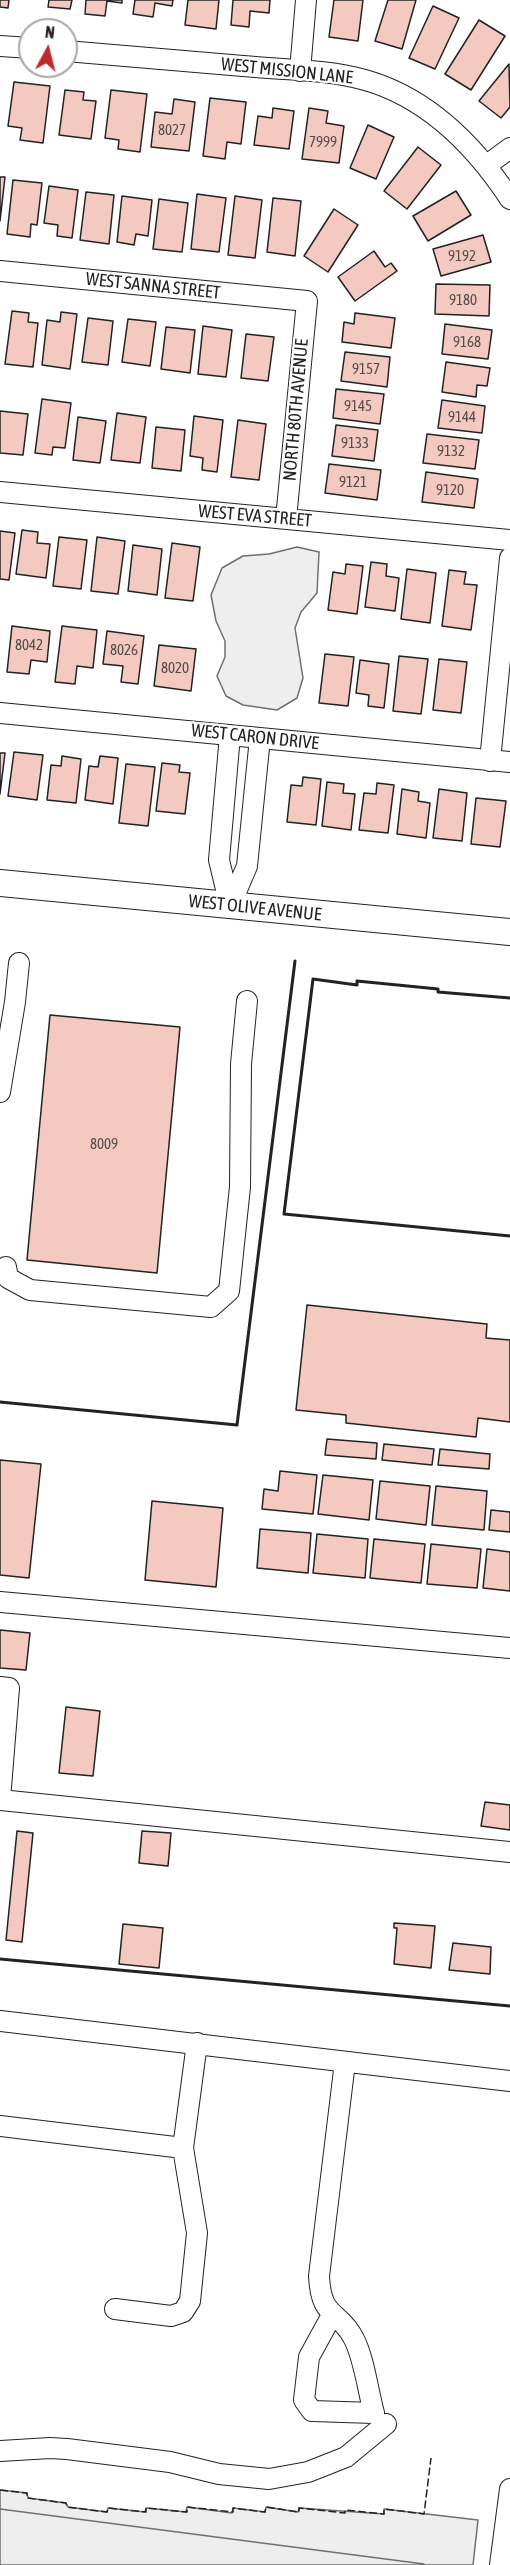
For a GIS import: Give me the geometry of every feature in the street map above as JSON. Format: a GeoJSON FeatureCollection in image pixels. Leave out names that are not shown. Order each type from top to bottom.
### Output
{"type":"FeatureCollection","features":[{"type":"Feature","properties":{"kind":"main road","name":"WEST OLIVE AVENUE"},"geometry":{"type":"LineString","coordinates":[[0,883],[510,932]]}},
{"type":"Feature","properties":{"kind":"street"},"geometry":{"type":"LineString","coordinates":[[300,71],[306,0]]}},
{"type":"Feature","properties":{"kind":"street"},"geometry":{"type":"LineString","coordinates":[[0,46],[18,47]]}},
{"type":"Feature","properties":{"kind":"street","name":"WEST MISSION LANE"},"geometry":{"type":"LineString","coordinates":[[78,52],[350,76],[393,90],[425,108],[448,125],[488,165],[510,199]]}},
{"type":"Feature","properties":{"kind":"street"},"geometry":{"type":"LineString","coordinates":[[488,165],[510,148]]}},
{"type":"Feature","properties":{"kind":"street","name":"WEST SANNA STREET"},"geometry":{"type":"LineString","coordinates":[[0,272],[307,301]]}},
{"type":"Feature","properties":{"kind":"street","name":"NORTH 80TH AVENUE"},"geometry":{"type":"LineString","coordinates":[[286,519],[307,301]]}},
{"type":"Feature","properties":{"kind":"street","name":"WEST EVA STREET"},"geometry":{"type":"LineString","coordinates":[[0,492],[510,540]]}},
{"type":"Feature","properties":{"kind":"street"},"geometry":{"type":"LineString","coordinates":[[490,761],[510,558]]}},
{"type":"Feature","properties":{"kind":"street","name":"WEST CARON DRIVE"},"geometry":{"type":"LineString","coordinates":[[0,713],[510,762]]}},
{"type":"Feature","properties":{"kind":"street"},"geometry":{"type":"LineString","coordinates":[[230,735],[219,860],[230,906]]}},
{"type":"Feature","properties":{"kind":"street"},"geometry":{"type":"LineString","coordinates":[[230,906],[247,866],[260,738]]}},
{"type":"Feature","properties":{"kind":"street"},"geometry":{"type":"LineString","coordinates":[[0,1092],[19,963]]}},
{"type":"Feature","properties":{"kind":"street"},"geometry":{"type":"LineString","coordinates":[[6,1267],[8,1278],[30,1290],[211,1307],[221,1300],[229,1291],[240,1187],[242,1064],[248,1001]]}},
{"type":"Feature","properties":{"kind":"street"},"geometry":{"type":"LineString","coordinates":[[0,1602],[510,1648]]}},
{"type":"Feature","properties":{"kind":"street"},"geometry":{"type":"LineString","coordinates":[[0,1687],[9,1688],[0,1800],[510,1852]]}},
{"type":"Feature","properties":{"kind":"street"},"geometry":{"type":"LineString","coordinates":[[0,2021],[510,2081]]}},
{"type":"Feature","properties":{"kind":"street"},"geometry":{"type":"LineString","coordinates":[[115,2309],[171,2316],[183,2312],[190,2301],[197,2233],[183,2148],[197,2043]]}},
{"type":"Feature","properties":{"kind":"street"},"geometry":{"type":"LineString","coordinates":[[332,2315],[309,2357],[304,2400],[312,2411],[374,2413],[356,2342],[348,2329],[332,2315],[320,2296],[319,2276],[345,2062]]}},
{"type":"Feature","properties":{"kind":"street"},"geometry":{"type":"LineString","coordinates":[[0,2126],[183,2148]]}},
{"type":"Feature","properties":{"kind":"street"},"geometry":{"type":"LineString","coordinates":[[0,2451],[68,2449],[170,2462],[219,2474],[269,2479],[308,2472],[346,2457],[386,2424]]}},
{"type":"Feature","properties":{"kind":"street"},"geometry":{"type":"LineString","coordinates":[[500,2565],[510,2490]]}},
{"type":"Feature","properties":{"kind":"shaded area"},"geometry":{"type":"Polygon","coordinates":[[[297,547],[319,552],[317,593],[301,612],[295,628],[303,678],[297,698],[277,710],[243,705],[226,696],[217,676],[225,657],[225,641],[216,621],[211,595],[222,568],[243,556],[269,554],[297,547]]]}},
{"type":"Feature","properties":{"kind":"shaded area"},"geometry":{"type":"Polygon","coordinates":[[[0,2490],[27,2493],[28,2498],[66,2503],[68,2507],[107,2512],[108,2508],[145,2512],[146,2508],[186,2512],[187,2507],[232,2513],[233,2508],[265,2512],[266,2507],[298,2512],[299,2508],[384,2514],[384,2509],[478,2520],[473,2565],[0,2565],[0,2490]]]}},
{"type":"Feature","properties":{"kind":"shaded area"},"geometry":{"type":"Polygon","coordinates":[[[0,2509],[424,2564],[424,2565],[0,2565],[0,2509]]]}},
{"type":"Feature","properties":{"kind":"building"},"geometry":{"type":"Polygon","coordinates":[[[0,0],[9,0],[8,8],[0,7],[0,0]]]}},
{"type":"Feature","properties":{"kind":"building"},"geometry":{"type":"Polygon","coordinates":[[[49,0],[72,0],[70,9],[48,7],[49,0]]]}},
{"type":"Feature","properties":{"kind":"building"},"geometry":{"type":"Polygon","coordinates":[[[86,0],[122,0],[122,3],[107,1],[105,16],[85,14],[86,0]]]}},
{"type":"Feature","properties":{"kind":"building"},"geometry":{"type":"Polygon","coordinates":[[[135,0],[173,0],[172,6],[155,3],[153,17],[133,14],[135,0]]]}},
{"type":"Feature","properties":{"kind":"building"},"geometry":{"type":"Polygon","coordinates":[[[188,0],[219,0],[216,29],[185,25],[188,0]]]}},
{"type":"Feature","properties":{"kind":"building"},"geometry":{"type":"Polygon","coordinates":[[[233,0],[270,0],[269,13],[250,11],[249,27],[231,25],[233,0]]]}},
{"type":"Feature","properties":{"kind":"building"},"geometry":{"type":"Polygon","coordinates":[[[334,0],[363,0],[358,41],[329,37],[334,0]]]}},
{"type":"Feature","properties":{"kind":"building"},"geometry":{"type":"Polygon","coordinates":[[[388,0],[416,0],[402,49],[375,41],[388,0]]]}},
{"type":"Feature","properties":{"kind":"building"},"geometry":{"type":"Polygon","coordinates":[[[433,6],[459,18],[435,69],[409,58],[433,6]]]}},
{"type":"Feature","properties":{"kind":"building"},"geometry":{"type":"Polygon","coordinates":[[[479,20],[505,36],[471,90],[445,74],[479,20]]]}},
{"type":"Feature","properties":{"kind":"building"},"geometry":{"type":"Polygon","coordinates":[[[509,64],[510,107],[501,118],[479,101],[509,64]]]}},
{"type":"Feature","properties":{"kind":"building"},"geometry":{"type":"Polygon","coordinates":[[[14,82],[50,86],[43,143],[20,140],[22,128],[8,126],[14,82]]]}},
{"type":"Feature","properties":{"kind":"building"},"geometry":{"type":"Polygon","coordinates":[[[65,90],[84,92],[83,100],[96,101],[91,139],[59,135],[65,90]]]}},
{"type":"Feature","properties":{"kind":"building"},"geometry":{"type":"Polygon","coordinates":[[[111,90],[147,94],[140,152],[118,149],[119,140],[105,138],[111,90]]]}},
{"type":"Feature","properties":{"kind":"building"},"geometry":{"type":"Polygon","coordinates":[[[210,98],[246,102],[241,144],[227,142],[225,159],[203,156],[210,98]]]}},
{"type":"Feature","properties":{"kind":"building"},"geometry":{"type":"Polygon","coordinates":[[[174,99],[195,102],[189,151],[151,147],[155,112],[172,114],[174,99]]]}},
{"type":"Feature","properties":{"kind":"building"},"geometry":{"type":"Polygon","coordinates":[[[273,108],[294,111],[289,149],[254,145],[258,116],[272,118],[273,108]]]}},
{"type":"Feature","properties":{"kind":"building"},"geometry":{"type":"Polygon","coordinates":[[[309,108],[328,111],[326,123],[344,126],[339,163],[302,159],[309,108]]]}},
{"type":"Feature","properties":{"kind":"building"},"geometry":{"type":"Polygon","coordinates":[[[368,125],[394,137],[376,179],[350,168],[368,125]]]}},
{"type":"Feature","properties":{"kind":"building"},"geometry":{"type":"Polygon","coordinates":[[[418,147],[441,165],[407,209],[384,191],[418,147]]]}},
{"type":"Feature","properties":{"kind":"building"},"geometry":{"type":"Polygon","coordinates":[[[0,177],[5,177],[0,221],[0,177]]]}},
{"type":"Feature","properties":{"kind":"building"},"geometry":{"type":"Polygon","coordinates":[[[13,180],[42,183],[37,225],[31,224],[30,237],[7,234],[13,180]]]}},
{"type":"Feature","properties":{"kind":"building"},"geometry":{"type":"Polygon","coordinates":[[[49,186],[78,190],[72,238],[57,236],[58,225],[44,223],[49,186]]]}},
{"type":"Feature","properties":{"kind":"building"},"geometry":{"type":"Polygon","coordinates":[[[456,191],[471,215],[428,241],[413,216],[456,191]]]}},
{"type":"Feature","properties":{"kind":"building"},"geometry":{"type":"Polygon","coordinates":[[[86,192],[114,195],[109,244],[80,240],[86,192]]]}},
{"type":"Feature","properties":{"kind":"building"},"geometry":{"type":"Polygon","coordinates":[[[197,194],[226,198],[219,252],[191,249],[197,194]]]}},
{"type":"Feature","properties":{"kind":"building"},"geometry":{"type":"Polygon","coordinates":[[[122,196],[152,200],[148,236],[136,234],[134,245],[117,242],[122,196]]]}},
{"type":"Feature","properties":{"kind":"building"},"geometry":{"type":"Polygon","coordinates":[[[235,196],[262,200],[255,258],[228,255],[235,196]]]}},
{"type":"Feature","properties":{"kind":"building"},"geometry":{"type":"Polygon","coordinates":[[[273,198],[301,201],[295,256],[267,252],[273,198]]]}},
{"type":"Feature","properties":{"kind":"building"},"geometry":{"type":"Polygon","coordinates":[[[159,199],[188,203],[182,252],[153,249],[159,199]]]}},
{"type":"Feature","properties":{"kind":"building"},"geometry":{"type":"Polygon","coordinates":[[[334,209],[358,225],[328,272],[304,256],[334,209]]]}},
{"type":"Feature","properties":{"kind":"building"},"geometry":{"type":"Polygon","coordinates":[[[483,235],[491,262],[441,276],[433,249],[483,235]]]}},
{"type":"Feature","properties":{"kind":"building"},"geometry":{"type":"Polygon","coordinates":[[[374,251],[385,267],[391,263],[397,271],[355,301],[338,277],[374,251]]]}},
{"type":"Feature","properties":{"kind":"building"},"geometry":{"type":"Polygon","coordinates":[[[436,284],[490,285],[489,316],[435,314],[436,284]]]}},
{"type":"Feature","properties":{"kind":"building"},"geometry":{"type":"Polygon","coordinates":[[[12,311],[29,313],[28,322],[38,323],[33,367],[5,364],[12,311]]]}},
{"type":"Feature","properties":{"kind":"building"},"geometry":{"type":"Polygon","coordinates":[[[61,312],[77,314],[70,369],[42,365],[47,320],[60,322],[61,312]]]}},
{"type":"Feature","properties":{"kind":"building"},"geometry":{"type":"Polygon","coordinates":[[[355,313],[395,318],[391,348],[342,342],[344,322],[354,324],[355,313]]]}},
{"type":"Feature","properties":{"kind":"building"},"geometry":{"type":"Polygon","coordinates":[[[88,318],[113,321],[108,365],[82,362],[88,318]]]}},
{"type":"Feature","properties":{"kind":"building"},"geometry":{"type":"Polygon","coordinates":[[[128,319],[156,322],[150,366],[122,362],[128,319]]]}},
{"type":"Feature","properties":{"kind":"building"},"geometry":{"type":"Polygon","coordinates":[[[445,324],[492,330],[488,359],[442,354],[445,324]]]}},
{"type":"Feature","properties":{"kind":"building"},"geometry":{"type":"Polygon","coordinates":[[[203,326],[232,330],[226,377],[198,374],[203,326]]]}},
{"type":"Feature","properties":{"kind":"building"},"geometry":{"type":"Polygon","coordinates":[[[166,327],[195,330],[190,373],[161,369],[166,327]]]}},
{"type":"Feature","properties":{"kind":"building"},"geometry":{"type":"Polygon","coordinates":[[[246,334],[274,337],[268,381],[241,378],[246,334]]]}},
{"type":"Feature","properties":{"kind":"building"},"geometry":{"type":"Polygon","coordinates":[[[345,352],[390,357],[387,387],[341,381],[345,352]]]}},
{"type":"Feature","properties":{"kind":"building"},"geometry":{"type":"Polygon","coordinates":[[[446,362],[490,368],[487,386],[477,385],[476,397],[442,392],[446,362]]]}},
{"type":"Feature","properties":{"kind":"building"},"geometry":{"type":"Polygon","coordinates":[[[336,389],[384,394],[380,424],[333,418],[336,389]]]}},
{"type":"Feature","properties":{"kind":"building"},"geometry":{"type":"Polygon","coordinates":[[[42,399],[71,403],[65,448],[53,447],[52,455],[35,453],[42,399]]]}},
{"type":"Feature","properties":{"kind":"building"},"geometry":{"type":"Polygon","coordinates":[[[442,400],[485,406],[482,433],[438,428],[442,400]]]}},
{"type":"Feature","properties":{"kind":"building"},"geometry":{"type":"Polygon","coordinates":[[[0,411],[28,414],[23,455],[0,453],[0,411]]]}},
{"type":"Feature","properties":{"kind":"building"},"geometry":{"type":"Polygon","coordinates":[[[117,413],[146,417],[140,463],[111,460],[117,413]]]}},
{"type":"Feature","properties":{"kind":"building"},"geometry":{"type":"Polygon","coordinates":[[[194,416],[223,420],[217,472],[202,470],[203,458],[190,456],[194,416]]]}},
{"type":"Feature","properties":{"kind":"building"},"geometry":{"type":"Polygon","coordinates":[[[78,417],[106,421],[100,463],[73,460],[78,417]]]}},
{"type":"Feature","properties":{"kind":"building"},"geometry":{"type":"Polygon","coordinates":[[[238,420],[266,424],[259,480],[231,477],[238,420]]]}},
{"type":"Feature","properties":{"kind":"building"},"geometry":{"type":"Polygon","coordinates":[[[336,425],[378,430],[374,461],[332,456],[336,425]]]}},
{"type":"Feature","properties":{"kind":"building"},"geometry":{"type":"Polygon","coordinates":[[[156,427],[185,430],[181,471],[152,468],[156,427]]]}},
{"type":"Feature","properties":{"kind":"building"},"geometry":{"type":"Polygon","coordinates":[[[427,434],[479,440],[475,469],[423,463],[427,434]]]}},
{"type":"Feature","properties":{"kind":"building"},"geometry":{"type":"Polygon","coordinates":[[[329,464],[381,470],[377,500],[325,493],[329,464]]]}},
{"type":"Feature","properties":{"kind":"building"},"geometry":{"type":"Polygon","coordinates":[[[426,472],[478,479],[474,508],[422,502],[426,472]]]}},
{"type":"Feature","properties":{"kind":"building"},"geometry":{"type":"Polygon","coordinates":[[[22,530],[38,532],[37,543],[50,544],[46,578],[16,574],[22,530]]]}},
{"type":"Feature","properties":{"kind":"building"},"geometry":{"type":"Polygon","coordinates":[[[0,531],[15,533],[9,580],[0,579],[0,531]]]}},
{"type":"Feature","properties":{"kind":"building"},"geometry":{"type":"Polygon","coordinates":[[[59,537],[87,540],[81,589],[53,586],[59,537]]]}},
{"type":"Feature","properties":{"kind":"building"},"geometry":{"type":"Polygon","coordinates":[[[97,537],[125,541],[118,594],[91,591],[97,537]]]}},
{"type":"Feature","properties":{"kind":"building"},"geometry":{"type":"Polygon","coordinates":[[[172,543],[200,547],[193,601],[165,598],[172,543]]]}},
{"type":"Feature","properties":{"kind":"building"},"geometry":{"type":"Polygon","coordinates":[[[133,545],[162,549],[157,595],[128,591],[133,545]]]}},
{"type":"Feature","properties":{"kind":"building"},"geometry":{"type":"Polygon","coordinates":[[[371,562],[387,564],[386,576],[399,578],[395,611],[365,607],[371,562]]]}},
{"type":"Feature","properties":{"kind":"building"},"geometry":{"type":"Polygon","coordinates":[[[346,564],[363,566],[357,614],[328,610],[333,572],[345,574],[346,564]]]}},
{"type":"Feature","properties":{"kind":"building"},"geometry":{"type":"Polygon","coordinates":[[[407,569],[436,573],[430,623],[401,619],[407,569]]]}},
{"type":"Feature","properties":{"kind":"building"},"geometry":{"type":"Polygon","coordinates":[[[449,570],[466,572],[464,584],[477,585],[471,630],[442,626],[449,570]]]}},
{"type":"Feature","properties":{"kind":"building"},"geometry":{"type":"Polygon","coordinates":[[[12,626],[50,631],[47,662],[31,660],[29,674],[7,672],[12,626]]]}},
{"type":"Feature","properties":{"kind":"building"},"geometry":{"type":"Polygon","coordinates":[[[62,626],[97,630],[93,668],[77,666],[75,684],[55,682],[62,626]]]}},
{"type":"Feature","properties":{"kind":"building"},"geometry":{"type":"Polygon","coordinates":[[[107,631],[144,636],[138,684],[121,682],[123,666],[103,664],[107,631]]]}},
{"type":"Feature","properties":{"kind":"building"},"geometry":{"type":"Polygon","coordinates":[[[159,645],[196,649],[191,691],[154,686],[159,645]]]}},
{"type":"Feature","properties":{"kind":"building"},"geometry":{"type":"Polygon","coordinates":[[[325,654],[354,657],[348,706],[319,703],[325,654]]]}},
{"type":"Feature","properties":{"kind":"building"},"geometry":{"type":"Polygon","coordinates":[[[399,656],[428,659],[421,714],[393,711],[399,656]]]}},
{"type":"Feature","properties":{"kind":"building"},"geometry":{"type":"Polygon","coordinates":[[[439,659],[467,662],[461,713],[433,710],[439,659]]]}},
{"type":"Feature","properties":{"kind":"building"},"geometry":{"type":"Polygon","coordinates":[[[360,660],[389,664],[384,708],[368,706],[369,695],[356,693],[360,660]]]}},
{"type":"Feature","properties":{"kind":"building"},"geometry":{"type":"Polygon","coordinates":[[[14,752],[43,755],[37,800],[8,796],[14,752]]]}},
{"type":"Feature","properties":{"kind":"building"},"geometry":{"type":"Polygon","coordinates":[[[0,753],[5,753],[0,794],[0,753]]]}},
{"type":"Feature","properties":{"kind":"building"},"geometry":{"type":"Polygon","coordinates":[[[62,756],[81,759],[76,803],[47,800],[51,765],[61,766],[62,756]]]}},
{"type":"Feature","properties":{"kind":"building"},"geometry":{"type":"Polygon","coordinates":[[[100,756],[118,758],[113,804],[85,800],[89,766],[98,767],[100,756]]]}},
{"type":"Feature","properties":{"kind":"building"},"geometry":{"type":"Polygon","coordinates":[[[162,763],[180,765],[179,772],[190,773],[185,814],[156,811],[162,763]]]}},
{"type":"Feature","properties":{"kind":"building"},"geometry":{"type":"Polygon","coordinates":[[[126,764],[155,767],[148,826],[119,823],[126,764]]]}},
{"type":"Feature","properties":{"kind":"building"},"geometry":{"type":"Polygon","coordinates":[[[303,777],[321,779],[316,825],[287,822],[291,785],[302,786],[303,777]]]}},
{"type":"Feature","properties":{"kind":"building"},"geometry":{"type":"Polygon","coordinates":[[[327,782],[344,784],[343,793],[355,794],[351,830],[322,826],[327,782]]]}},
{"type":"Feature","properties":{"kind":"building"},"geometry":{"type":"Polygon","coordinates":[[[377,783],[394,785],[388,833],[359,830],[364,793],[376,794],[377,783]]]}},
{"type":"Feature","properties":{"kind":"building"},"geometry":{"type":"Polygon","coordinates":[[[402,789],[419,792],[418,801],[430,803],[426,838],[397,834],[402,789]]]}},
{"type":"Feature","properties":{"kind":"building"},"geometry":{"type":"Polygon","coordinates":[[[439,789],[467,793],[462,841],[433,838],[439,789]]]}},
{"type":"Feature","properties":{"kind":"building"},"geometry":{"type":"Polygon","coordinates":[[[476,798],[506,801],[500,847],[471,844],[476,798]]]}},
{"type":"Feature","properties":{"kind":"building"},"geometry":{"type":"Polygon","coordinates":[[[50,1015],[180,1027],[157,1273],[27,1260],[50,1015]]]}},
{"type":"Feature","properties":{"kind":"building"},"geometry":{"type":"Polygon","coordinates":[[[307,1305],[487,1324],[486,1338],[510,1340],[510,1422],[478,1418],[476,1437],[346,1423],[346,1415],[296,1410],[307,1305]]]}},
{"type":"Feature","properties":{"kind":"building"},"geometry":{"type":"Polygon","coordinates":[[[327,1439],[377,1443],[376,1459],[325,1455],[327,1439]]]}},
{"type":"Feature","properties":{"kind":"building"},"geometry":{"type":"Polygon","coordinates":[[[384,1444],[434,1449],[432,1465],[382,1460],[384,1444]]]}},
{"type":"Feature","properties":{"kind":"building"},"geometry":{"type":"Polygon","coordinates":[[[440,1449],[490,1454],[489,1469],[438,1465],[440,1449]]]}},
{"type":"Feature","properties":{"kind":"building"},"geometry":{"type":"Polygon","coordinates":[[[0,1460],[41,1464],[29,1578],[0,1575],[0,1460]]]}},
{"type":"Feature","properties":{"kind":"building"},"geometry":{"type":"Polygon","coordinates":[[[280,1471],[317,1475],[313,1514],[262,1509],[264,1489],[278,1491],[280,1471]]]}},
{"type":"Feature","properties":{"kind":"building"},"geometry":{"type":"Polygon","coordinates":[[[323,1475],[373,1480],[369,1520],[318,1514],[323,1475]]]}},
{"type":"Feature","properties":{"kind":"building"},"geometry":{"type":"Polygon","coordinates":[[[380,1481],[430,1486],[426,1525],[376,1519],[380,1481]]]}},
{"type":"Feature","properties":{"kind":"building"},"geometry":{"type":"Polygon","coordinates":[[[436,1486],[487,1491],[484,1530],[432,1525],[436,1486]]]}},
{"type":"Feature","properties":{"kind":"building"},"geometry":{"type":"Polygon","coordinates":[[[152,1501],[223,1508],[216,1587],[145,1580],[152,1501]]]}},
{"type":"Feature","properties":{"kind":"building"},"geometry":{"type":"Polygon","coordinates":[[[491,1510],[510,1512],[510,1532],[489,1530],[491,1510]]]}},
{"type":"Feature","properties":{"kind":"building"},"geometry":{"type":"Polygon","coordinates":[[[260,1529],[311,1533],[308,1573],[257,1568],[260,1529]]]}},
{"type":"Feature","properties":{"kind":"building"},"geometry":{"type":"Polygon","coordinates":[[[317,1534],[368,1539],[365,1578],[313,1573],[317,1534]]]}},
{"type":"Feature","properties":{"kind":"building"},"geometry":{"type":"Polygon","coordinates":[[[374,1539],[425,1544],[421,1583],[370,1578],[374,1539]]]}},
{"type":"Feature","properties":{"kind":"building"},"geometry":{"type":"Polygon","coordinates":[[[431,1544],[481,1549],[477,1588],[427,1584],[431,1544]]]}},
{"type":"Feature","properties":{"kind":"building"},"geometry":{"type":"Polygon","coordinates":[[[487,1549],[510,1552],[510,1591],[483,1588],[487,1549]]]}},
{"type":"Feature","properties":{"kind":"building"},"geometry":{"type":"Polygon","coordinates":[[[0,1630],[30,1633],[26,1670],[0,1668],[0,1630]]]}},
{"type":"Feature","properties":{"kind":"building"},"geometry":{"type":"Polygon","coordinates":[[[66,1707],[100,1711],[93,1776],[59,1773],[66,1707]]]}},
{"type":"Feature","properties":{"kind":"building"},"geometry":{"type":"Polygon","coordinates":[[[485,1802],[510,1805],[510,1830],[481,1826],[485,1802]]]}},
{"type":"Feature","properties":{"kind":"building"},"geometry":{"type":"Polygon","coordinates":[[[17,1831],[33,1833],[22,1942],[6,1940],[17,1831]]]}},
{"type":"Feature","properties":{"kind":"building"},"geometry":{"type":"Polygon","coordinates":[[[142,1831],[171,1833],[168,1866],[139,1863],[142,1831]]]}},
{"type":"Feature","properties":{"kind":"building"},"geometry":{"type":"Polygon","coordinates":[[[394,1923],[435,1926],[431,1968],[394,1964],[397,1928],[394,1928],[394,1923]]]}},
{"type":"Feature","properties":{"kind":"building"},"geometry":{"type":"Polygon","coordinates":[[[123,1924],[163,1928],[159,1968],[119,1964],[123,1924]]]}},
{"type":"Feature","properties":{"kind":"building"},"geometry":{"type":"Polygon","coordinates":[[[453,1943],[491,1947],[490,1974],[449,1970],[453,1943]]]}},
{"type":"Feature","properties":{"kind":"fence"},"geometry":{"type":"LineString","coordinates":[[0,2490],[27,2493],[27,2498],[66,2503],[67,2507],[107,2512],[108,2508],[146,2512],[146,2508],[187,2512],[187,2507],[233,2512],[233,2508],[265,2512],[266,2507],[299,2512],[299,2508],[384,2514],[384,2509],[424,2514],[431,2458]]}},
{"type":"Feature","properties":{"kind":"wall"},"geometry":{"type":"LineString","coordinates":[[0,1402],[237,1425],[295,961]]}},
{"type":"Feature","properties":{"kind":"wall"},"geometry":{"type":"LineString","coordinates":[[510,998],[438,992],[438,989],[357,981],[357,985],[313,979],[284,1214],[510,1236]]}},
{"type":"Feature","properties":{"kind":"wall"},"geometry":{"type":"LineString","coordinates":[[0,1959],[510,2006]]}}]}
